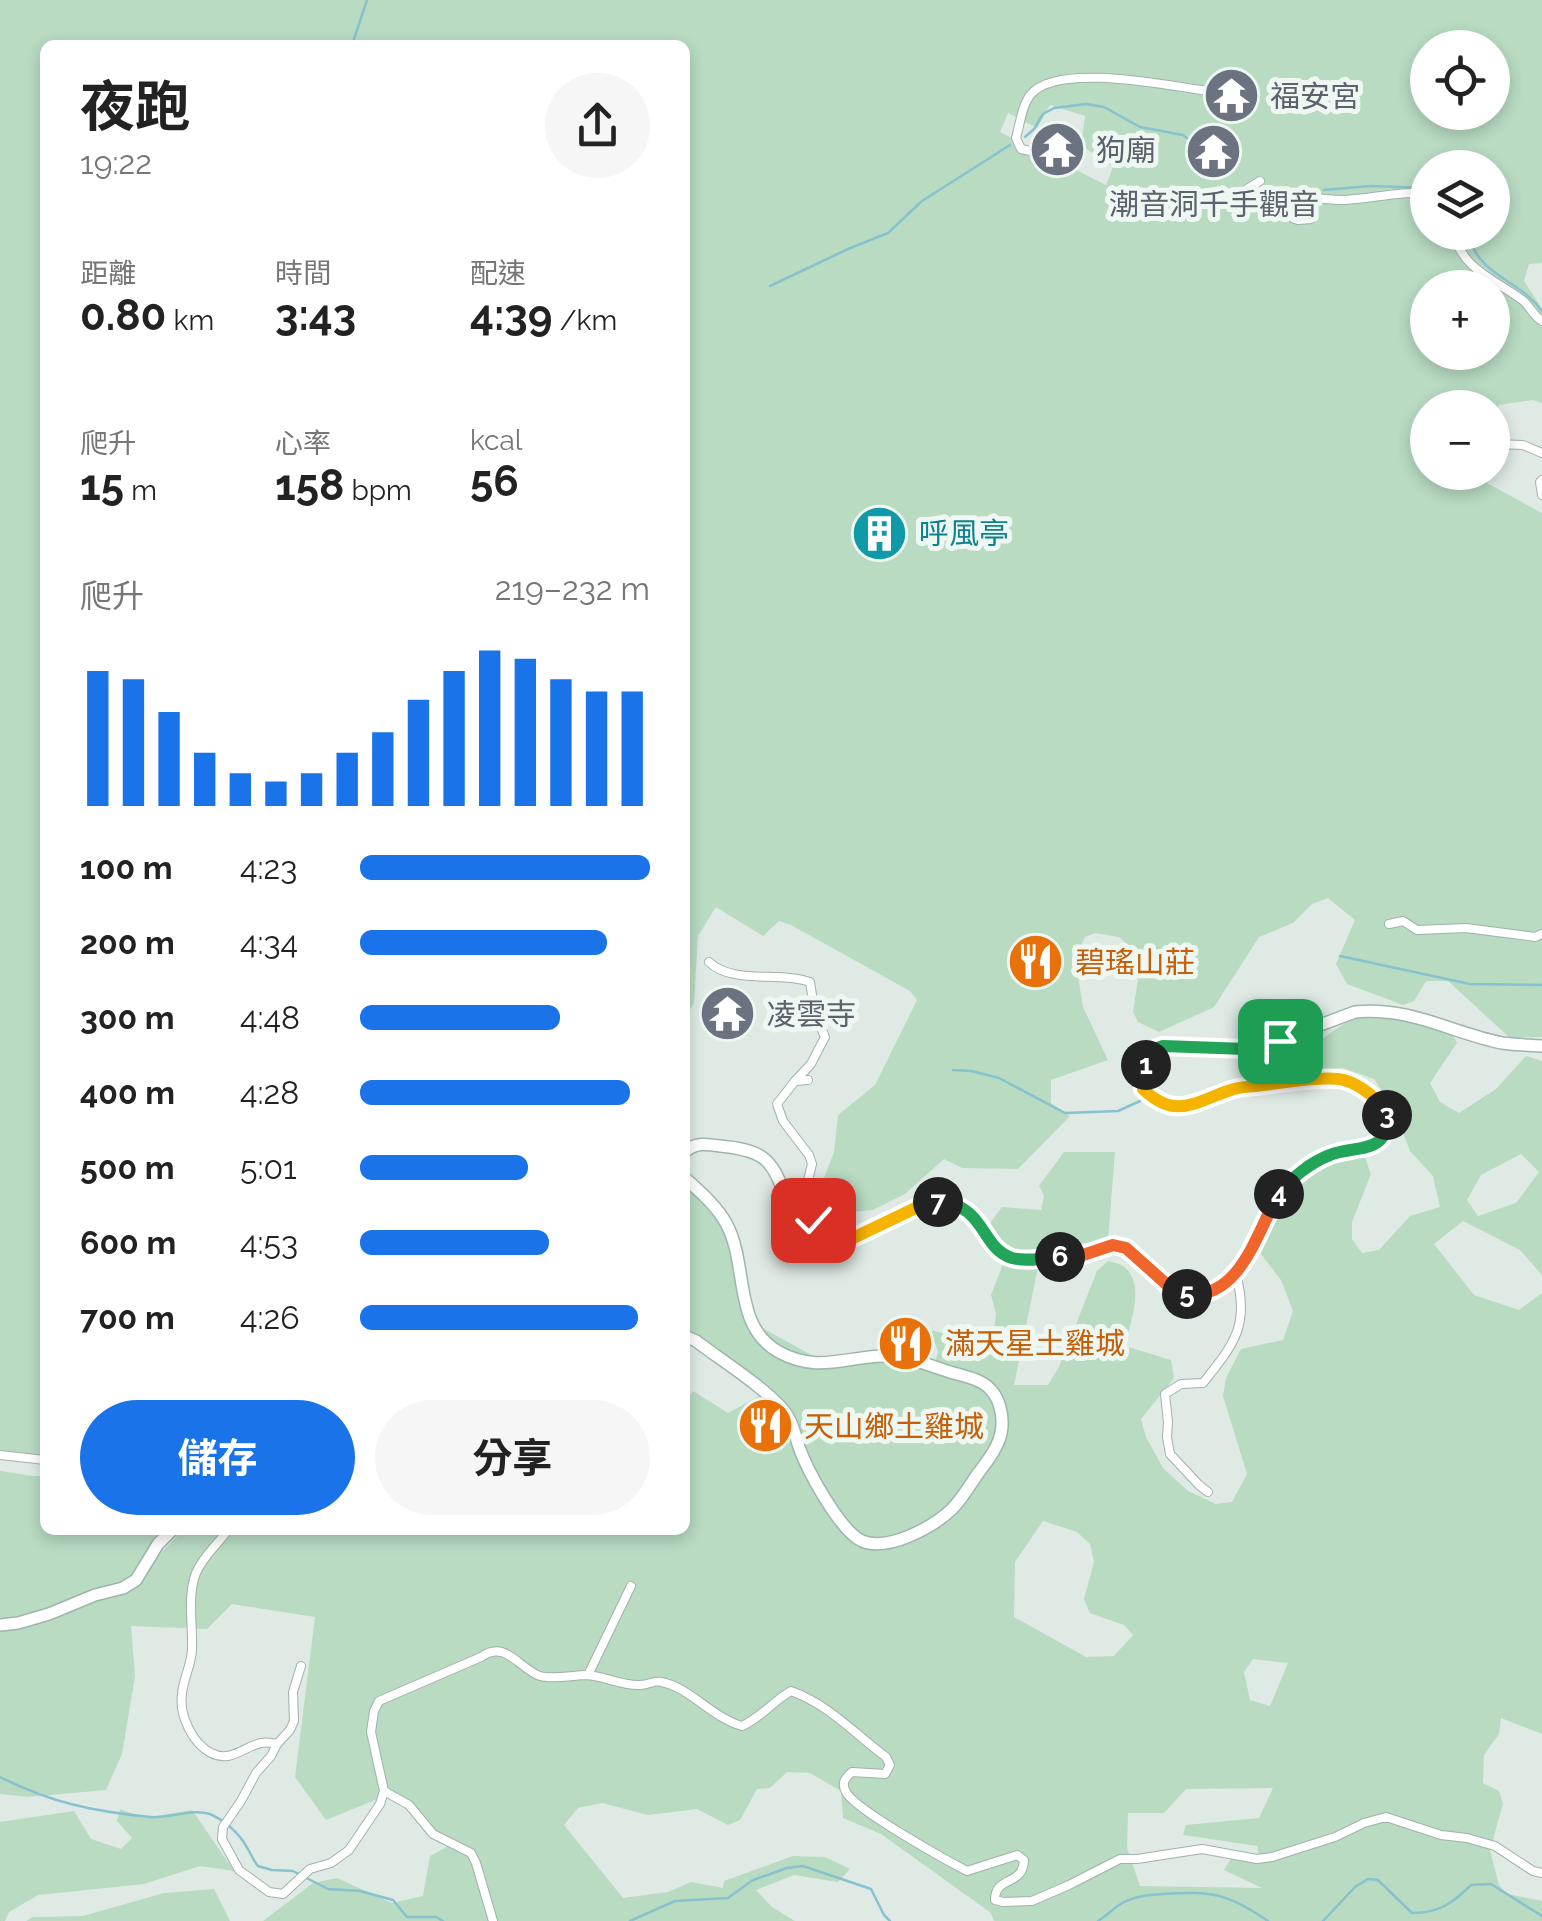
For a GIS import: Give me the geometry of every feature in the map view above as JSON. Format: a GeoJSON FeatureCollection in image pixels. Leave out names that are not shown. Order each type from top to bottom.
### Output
{"type":"FeatureCollection","features":[{"type":"Feature","properties":{"kind":"street"},"geometry":{"type":"LineString","coordinates":[[1055,160],[1021,149],[1016,138],[1028,97],[1036,88],[1067,79],[1109,78],[1208,91],[1214,86]]}},
{"type":"Feature","properties":{"kind":"street"},"geometry":{"type":"LineString","coordinates":[[1260,181],[1244,191],[1241,198],[1298,220],[1311,219],[1313,214],[1301,204],[1270,195],[1344,200],[1410,195]]}},
{"type":"Feature","properties":{"kind":"street"},"geometry":{"type":"LineString","coordinates":[[1461,250],[1478,272],[1525,301],[1532,315],[1542,321]]}},
{"type":"Feature","properties":{"kind":"street"},"geometry":{"type":"LineString","coordinates":[[1510,445],[1542,453]]}},
{"type":"Feature","properties":{"kind":"street"},"geometry":{"type":"LineString","coordinates":[[1542,480],[1542,495]]}},
{"type":"Feature","properties":{"kind":"street"},"geometry":{"type":"LineString","coordinates":[[1389,924],[1404,920],[1417,930],[1466,928],[1535,937],[1542,934]]}},
{"type":"Feature","properties":{"kind":"street"},"geometry":{"type":"LineString","coordinates":[[709,962],[716,969],[749,977],[766,975],[810,982],[814,1014],[825,1037],[811,1064],[777,1104],[812,1164],[805,1206],[830,1238]]}},
{"type":"Feature","properties":{"kind":"street"},"geometry":{"type":"LineString","coordinates":[[690,1148],[698,1144],[721,1146],[758,1154],[778,1174],[792,1219],[811,1232],[830,1238],[851,1239],[926,1203],[942,1201],[958,1204],[971,1213],[1007,1257],[1080,1256],[1113,1245],[1126,1248],[1174,1291],[1192,1296],[1212,1291],[1236,1274],[1281,1190],[1324,1157],[1368,1148],[1388,1127],[1387,1114],[1382,1104],[1364,1091],[1344,1080],[1328,1079],[1235,1088],[1193,1106],[1178,1108],[1143,1089],[1142,1075],[1152,1050],[1163,1046],[1261,1047],[1364,1011],[1399,1012],[1506,1044],[1542,1046]]}},
{"type":"Feature","properties":{"kind":"street"},"geometry":{"type":"LineString","coordinates":[[795,1081],[808,1080]]}},
{"type":"Feature","properties":{"kind":"street"},"geometry":{"type":"LineString","coordinates":[[690,1183],[726,1224],[735,1246],[750,1322],[762,1340],[804,1362],[826,1364],[904,1357],[986,1385],[1000,1408],[999,1441],[955,1506],[937,1522],[899,1540],[861,1540],[849,1531],[810,1472],[788,1414],[690,1338]]}},
{"type":"Feature","properties":{"kind":"street"},"geometry":{"type":"LineString","coordinates":[[1208,1492],[1170,1454],[1165,1394],[1181,1384],[1203,1384],[1228,1352],[1243,1302],[1236,1274]]}},
{"type":"Feature","properties":{"kind":"street"},"geometry":{"type":"LineString","coordinates":[[0,1455],[40,1459]]}},
{"type":"Feature","properties":{"kind":"street"},"geometry":{"type":"LineString","coordinates":[[0,1625],[50,1614],[123,1588],[136,1580],[167,1535]]}},
{"type":"Feature","properties":{"kind":"street"},"geometry":{"type":"LineString","coordinates":[[224,1535],[194,1576],[190,1608],[192,1654],[181,1696],[185,1718],[192,1736],[206,1750],[220,1756],[233,1756],[263,1742],[276,1744]]}},
{"type":"Feature","properties":{"kind":"street"},"geometry":{"type":"LineString","coordinates":[[588,1675],[631,1586]]}},
{"type":"Feature","properties":{"kind":"street"},"geometry":{"type":"LineString","coordinates":[[301,1666],[293,1692],[294,1721],[290,1730],[256,1773],[225,1823],[222,1839],[239,1870],[268,1892],[282,1894],[310,1869],[331,1862],[348,1850],[380,1804],[384,1792],[371,1732],[379,1701],[489,1651],[507,1652],[536,1675],[588,1675],[639,1685],[658,1680],[742,1726],[791,1691],[819,1703],[886,1757],[890,1765],[885,1774],[852,1772],[845,1778],[847,1796],[866,1812],[967,1870],[1017,1855],[1024,1860],[1019,1877],[995,1892],[996,1900],[1003,1902],[1032,1901],[1120,1859],[1202,1849],[1272,1858],[1386,1817],[1441,1835],[1495,1846],[1542,1873]]}},
{"type":"Feature","properties":{"kind":"street"},"geometry":{"type":"LineString","coordinates":[[384,1792],[409,1805],[433,1834],[471,1854],[493,1921]]}},
{"type":"Feature","properties":{"kind":"green space"},"geometry":{"type":"Polygon","coordinates":[[[0,0],[1542,0],[1542,263],[1529,264],[1524,281],[1542,309],[1542,403],[1533,400],[1510,403],[1510,390],[1410,390],[1410,490],[1500,490],[1542,513],[1542,1037],[1510,1038],[1448,981],[1426,981],[1414,1001],[1403,1005],[1347,984],[1336,964],[1355,920],[1328,898],[1312,904],[1293,923],[1259,937],[1214,1007],[1159,1032],[1138,1022],[1133,1012],[1138,979],[1128,945],[1119,937],[1095,933],[1085,937],[1075,958],[1083,1007],[1108,1060],[1051,1080],[1051,1103],[1070,1116],[1018,1169],[962,1168],[944,1159],[905,1194],[873,1210],[839,1213],[822,1183],[834,1152],[838,1115],[875,1085],[917,1000],[910,991],[791,925],[779,921],[763,936],[716,907],[698,936],[694,1003],[690,1010],[690,40],[40,40],[40,1455],[0,1450],[0,0]],[[1050,105],[1037,128],[1008,113],[1000,132],[1106,185],[1113,167],[1081,145],[1085,116],[1050,105]]]}},
{"type":"Feature","properties":{"kind":"green space"},"geometry":{"type":"Polygon","coordinates":[[[1364,1009],[1452,1033],[1457,1043],[1430,1083],[1440,1102],[1459,1113],[1496,1089],[1526,1056],[1542,1061],[1542,1275],[1520,1250],[1463,1221],[1434,1244],[1474,1295],[1519,1310],[1542,1293],[1542,1734],[1501,1718],[1499,1734],[1484,1755],[1483,1783],[1499,1791],[1503,1804],[1490,1850],[1499,1885],[1507,1894],[1542,1901],[1542,1921],[994,1921],[991,1913],[881,1834],[843,1818],[841,1791],[810,1773],[787,1772],[770,1788],[757,1789],[740,1820],[728,1825],[697,1809],[648,1815],[602,1803],[578,1808],[564,1825],[623,1898],[668,1892],[691,1882],[723,1888],[724,1881],[793,1856],[825,1857],[850,1869],[838,1882],[794,1875],[756,1890],[772,1907],[795,1921],[263,1921],[313,1883],[337,1878],[392,1903],[423,1896],[430,1856],[450,1845],[390,1794],[326,1820],[295,1777],[315,1617],[232,1604],[207,1629],[131,1626],[135,1676],[122,1754],[106,1790],[28,1797],[0,1794],[0,1471],[40,1476],[40,1535],[158,1535],[152,1541],[159,1555],[178,1535],[690,1535],[690,1396],[693,1391],[728,1413],[763,1394],[690,1343],[690,1181],[715,1205],[755,1320],[764,1329],[817,1358],[935,1363],[938,1352],[931,1330],[992,1346],[996,1314],[991,1295],[1007,1254],[990,1223],[1002,1207],[1041,1210],[1044,1196],[1039,1186],[1064,1152],[1115,1152],[1108,1240],[1054,1247],[1039,1262],[1014,1385],[1048,1385],[1097,1271],[1108,1261],[1121,1265],[1131,1274],[1135,1293],[1125,1346],[1171,1360],[1174,1378],[1141,1419],[1146,1437],[1163,1468],[1188,1491],[1216,1504],[1232,1502],[1247,1474],[1223,1396],[1226,1378],[1241,1349],[1283,1340],[1293,1311],[1281,1280],[1261,1254],[1282,1195],[1318,1164],[1349,1154],[1365,1158],[1371,1174],[1352,1222],[1352,1239],[1362,1253],[1379,1250],[1410,1216],[1440,1207],[1433,1176],[1410,1151],[1393,1107],[1374,1079],[1343,1068],[1275,1073],[1364,1009]],[[1521,1154],[1481,1175],[1467,1200],[1478,1216],[1516,1203],[1539,1172],[1521,1154]],[[1043,1521],[1015,1562],[1014,1617],[1086,1657],[1114,1656],[1133,1635],[1124,1625],[1090,1613],[1084,1599],[1094,1562],[1090,1544],[1077,1532],[1043,1521]],[[1253,1659],[1244,1672],[1250,1700],[1270,1706],[1288,1663],[1253,1659]],[[1273,1788],[1186,1789],[1164,1813],[1128,1813],[1127,1848],[1140,1886],[1262,1888],[1224,1870],[1234,1854],[1259,1855],[1257,1846],[1183,1835],[1186,1825],[1259,1818],[1273,1788]]]}},
{"type":"Feature","properties":{"kind":"green space"},"geometry":{"type":"Polygon","coordinates":[[[120,1809],[144,1818],[192,1810],[234,1871],[200,1866],[144,1884],[38,1895],[0,1921],[0,1822],[74,1811],[91,1839],[121,1849],[132,1838],[117,1821],[120,1809]]]}},
{"type":"Feature","properties":{"kind":"green space"},"geometry":{"type":"Polygon","coordinates":[[[214,1889],[230,1921],[26,1921],[33,1917],[83,1916],[164,1893],[214,1889]]]}},
{"type":"Feature","properties":{"kind":"waterway"},"geometry":{"type":"LineString","coordinates":[[354,40],[367,0]]}},
{"type":"Feature","properties":{"kind":"waterway"},"geometry":{"type":"LineString","coordinates":[[1025,137],[1043,114],[1054,108],[1086,104],[1104,107],[1140,127],[1183,135],[1209,156]]}},
{"type":"Feature","properties":{"kind":"waterway"},"geometry":{"type":"LineString","coordinates":[[770,286],[888,233],[922,201],[1010,145]]}},
{"type":"Feature","properties":{"kind":"waterway"},"geometry":{"type":"LineString","coordinates":[[1324,190],[1410,187]]}},
{"type":"Feature","properties":{"kind":"waterway"},"geometry":{"type":"LineString","coordinates":[[1475,250],[1490,269],[1542,311]]}},
{"type":"Feature","properties":{"kind":"waterway"},"geometry":{"type":"LineString","coordinates":[[1340,956],[1470,984],[1542,985]]}},
{"type":"Feature","properties":{"kind":"waterway"},"geometry":{"type":"LineString","coordinates":[[953,1070],[999,1078],[1065,1113],[1118,1111],[1140,1101]]}},
{"type":"Feature","properties":{"kind":"waterway"},"geometry":{"type":"LineString","coordinates":[[0,1777],[55,1800],[91,1809],[150,1817],[198,1812],[212,1815],[236,1832],[258,1866],[293,1871],[328,1889],[360,1891],[393,1900],[407,1917],[436,1917],[443,1921]]}},
{"type":"Feature","properties":{"kind":"waterway"},"geometry":{"type":"LineString","coordinates":[[630,1921],[675,1901],[728,1898],[753,1880],[803,1866],[871,1889],[890,1921]]}},
{"type":"Feature","properties":{"kind":"waterway"},"geometry":{"type":"LineString","coordinates":[[1323,1921],[1355,1887],[1368,1879],[1378,1880],[1412,1913],[1445,1906],[1471,1885],[1491,1884],[1542,1916]]}},
{"type":"Feature","properties":{"kind":"waterway"},"geometry":{"type":"LineString","coordinates":[[1098,1921],[1133,1898],[1194,1893],[1230,1899],[1268,1921]]}},
{"type":"Feature","properties":{"kind":"place","name":"福安宮"},"geometry":{"type":"Point","coordinates":[1231,96]}},
{"type":"Feature","properties":{"kind":"place","name":"狗廟"},"geometry":{"type":"Point","coordinates":[1057,150]}},
{"type":"Feature","properties":{"kind":"place","name":"潮音洞千手觀音"},"geometry":{"type":"Point","coordinates":[1214,152]}},
{"type":"Feature","properties":{"kind":"place","name":"呼風亭"},"geometry":{"type":"Point","coordinates":[880,533]}},
{"type":"Feature","properties":{"kind":"place","name":"碧瑤山莊"},"geometry":{"type":"Point","coordinates":[1036,962]}},
{"type":"Feature","properties":{"kind":"place","name":"凌雲寺"},"geometry":{"type":"Point","coordinates":[727,1014]}},
{"type":"Feature","properties":{"kind":"place","name":"滿天星土雞城"},"geometry":{"type":"Point","coordinates":[906,1343]}},
{"type":"Feature","properties":{"kind":"place","name":"天山鄉土雞城"},"geometry":{"type":"Point","coordinates":[765,1426]}},
{"type":"Feature","properties":{"kind":"route"},"geometry":{"type":"LineString","coordinates":[[813,1220],[830,1238],[851,1239],[926,1203],[942,1201],[958,1204],[971,1213],[1007,1257],[1080,1256],[1113,1245],[1126,1248],[1174,1291],[1192,1296],[1212,1291],[1236,1274],[1281,1190],[1324,1157],[1368,1148],[1388,1127],[1382,1104],[1344,1080],[1235,1088],[1193,1106],[1178,1108],[1143,1089],[1142,1075],[1149,1056],[1152,1050],[1163,1046],[1246,1049],[1280,1041]]}}]}
